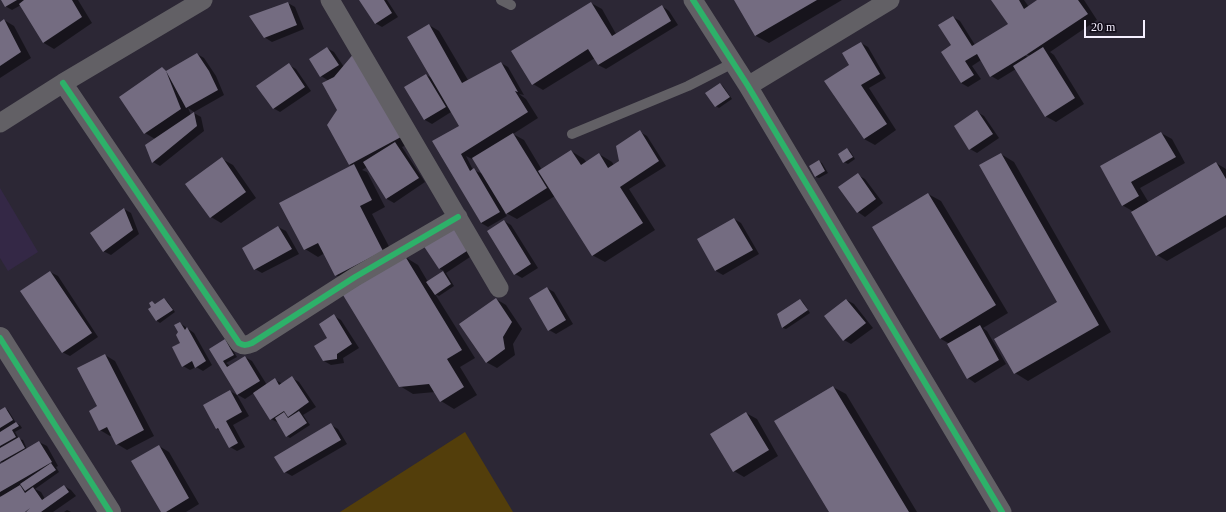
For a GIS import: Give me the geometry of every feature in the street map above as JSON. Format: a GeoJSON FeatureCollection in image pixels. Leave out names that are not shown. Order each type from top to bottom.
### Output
{"type":"FeatureCollection","features":[{"type":"Feature","properties":{"kind":"street"},"geometry":{"type":"LineString","coordinates":[[0,123],[63,83],[203,0]]}},
{"type":"Feature","properties":{"kind":"street"},"geometry":{"type":"LineString","coordinates":[[330,0],[499,288]]}},
{"type":"Feature","properties":{"kind":"street"},"geometry":{"type":"LineString","coordinates":[[693,0],[748,86],[1002,512]]}},
{"type":"Feature","properties":{"kind":"street"},"geometry":{"type":"LineString","coordinates":[[748,86],[890,0]]}},
{"type":"Feature","properties":{"kind":"street"},"geometry":{"type":"LineString","coordinates":[[63,83],[239,343],[243,345],[252,343],[355,277],[458,217]]}},
{"type":"Feature","properties":{"kind":"street"},"geometry":{"type":"LineString","coordinates":[[0,338],[110,512]]}},
{"type":"Feature","properties":{"kind":"lane"},"geometry":{"type":"LineString","coordinates":[[501,0],[511,5]]}},
{"type":"Feature","properties":{"kind":"lane"},"geometry":{"type":"LineString","coordinates":[[572,134],[688,86],[733,62]]}},
{"type":"Feature","properties":{"kind":"shaded area"},"geometry":{"type":"Polygon","coordinates":[[[0,188],[38,252],[8,271],[0,258],[0,188]]]}},
{"type":"Feature","properties":{"kind":"shaded area"},"geometry":{"type":"Polygon","coordinates":[[[465,432],[513,512],[340,512],[465,432]]]}},
{"type":"Feature","properties":{"kind":"building"},"geometry":{"type":"Polygon","coordinates":[[[1,0],[17,0],[5,7],[1,0]]]}},
{"type":"Feature","properties":{"kind":"building"},"geometry":{"type":"Polygon","coordinates":[[[24,0],[72,0],[82,17],[43,43],[19,4],[24,0]]]}},
{"type":"Feature","properties":{"kind":"building"},"geometry":{"type":"Polygon","coordinates":[[[359,0],[384,0],[392,13],[375,24],[359,0]]]}},
{"type":"Feature","properties":{"kind":"building"},"geometry":{"type":"Polygon","coordinates":[[[734,0],[817,0],[755,36],[734,0]]]}},
{"type":"Feature","properties":{"kind":"building"},"geometry":{"type":"Polygon","coordinates":[[[991,0],[1019,0],[1024,9],[1037,0],[1078,0],[1088,14],[990,77],[977,54],[965,61],[974,75],[961,83],[941,52],[951,45],[938,25],[953,16],[972,46],[1008,24],[991,0]]]}},
{"type":"Feature","properties":{"kind":"building"},"geometry":{"type":"Polygon","coordinates":[[[288,2],[297,25],[264,38],[249,16],[288,2]]]}},
{"type":"Feature","properties":{"kind":"building"},"geometry":{"type":"Polygon","coordinates":[[[591,2],[612,36],[662,5],[671,21],[598,65],[588,49],[532,85],[511,51],[591,2]]]}},
{"type":"Feature","properties":{"kind":"building"},"geometry":{"type":"Polygon","coordinates":[[[4,19],[21,52],[0,66],[0,22],[4,19]]]}},
{"type":"Feature","properties":{"kind":"building"},"geometry":{"type":"Polygon","coordinates":[[[429,24],[462,83],[501,62],[518,92],[515,91],[528,112],[461,154],[470,171],[474,168],[500,212],[481,223],[432,141],[459,126],[407,37],[429,24]]]}},
{"type":"Feature","properties":{"kind":"building"},"geometry":{"type":"Polygon","coordinates":[[[861,42],[880,74],[861,85],[887,124],[864,139],[824,81],[849,65],[842,53],[861,42]]]}},
{"type":"Feature","properties":{"kind":"building"},"geometry":{"type":"Polygon","coordinates":[[[327,47],[339,65],[320,77],[309,59],[327,47]]]}},
{"type":"Feature","properties":{"kind":"building"},"geometry":{"type":"Polygon","coordinates":[[[1043,47],[1075,98],[1045,117],[1013,66],[1043,47]]]}},
{"type":"Feature","properties":{"kind":"building"},"geometry":{"type":"Polygon","coordinates":[[[355,52],[401,137],[349,165],[327,125],[337,110],[322,83],[334,77],[355,52]]]}},
{"type":"Feature","properties":{"kind":"building"},"geometry":{"type":"Polygon","coordinates":[[[197,53],[209,71],[218,90],[186,108],[166,71],[197,53]]]}},
{"type":"Feature","properties":{"kind":"building"},"geometry":{"type":"Polygon","coordinates":[[[289,63],[305,87],[273,109],[256,86],[289,63]]]}},
{"type":"Feature","properties":{"kind":"building"},"geometry":{"type":"Polygon","coordinates":[[[162,67],[166,71],[181,109],[144,134],[119,97],[162,67]]]}},
{"type":"Feature","properties":{"kind":"building"},"geometry":{"type":"Polygon","coordinates":[[[426,74],[446,107],[424,120],[404,87],[426,74]]]}},
{"type":"Feature","properties":{"kind":"building"},"geometry":{"type":"Polygon","coordinates":[[[720,83],[730,97],[715,107],[705,93],[720,83]]]}},
{"type":"Feature","properties":{"kind":"building"},"geometry":{"type":"Polygon","coordinates":[[[977,110],[993,134],[969,150],[954,126],[977,110]]]}},
{"type":"Feature","properties":{"kind":"building"},"geometry":{"type":"Polygon","coordinates":[[[194,112],[197,126],[152,163],[145,145],[194,112]]]}},
{"type":"Feature","properties":{"kind":"building"},"geometry":{"type":"Polygon","coordinates":[[[640,130],[659,161],[620,187],[643,223],[592,256],[538,171],[571,150],[581,165],[599,153],[608,168],[619,161],[616,146],[640,130]]]}},
{"type":"Feature","properties":{"kind":"building"},"geometry":{"type":"Polygon","coordinates":[[[1161,132],[1176,157],[1131,182],[1139,196],[1122,206],[1100,166],[1161,132]]]}},
{"type":"Feature","properties":{"kind":"building"},"geometry":{"type":"Polygon","coordinates":[[[513,133],[547,188],[506,214],[472,158],[513,133]]]}},
{"type":"Feature","properties":{"kind":"building"},"geometry":{"type":"Polygon","coordinates":[[[395,142],[419,178],[386,199],[363,162],[395,142]]]}},
{"type":"Feature","properties":{"kind":"building"},"geometry":{"type":"Polygon","coordinates":[[[847,148],[853,157],[843,163],[838,154],[847,148]]]}},
{"type":"Feature","properties":{"kind":"building"},"geometry":{"type":"Polygon","coordinates":[[[1001,153],[1099,325],[1014,374],[994,339],[1057,302],[979,165],[1001,153]]]}},
{"type":"Feature","properties":{"kind":"building"},"geometry":{"type":"Polygon","coordinates":[[[222,157],[246,192],[210,218],[185,184],[222,157]]]}},
{"type":"Feature","properties":{"kind":"building"},"geometry":{"type":"Polygon","coordinates":[[[819,160],[825,171],[815,177],[809,166],[819,160]]]}},
{"type":"Feature","properties":{"kind":"building"},"geometry":{"type":"Polygon","coordinates":[[[1216,162],[1226,179],[1226,215],[1156,256],[1131,212],[1216,162]]]}},
{"type":"Feature","properties":{"kind":"building"},"geometry":{"type":"Polygon","coordinates":[[[354,164],[372,200],[360,206],[383,251],[335,276],[318,243],[304,250],[279,203],[354,164]]]}},
{"type":"Feature","properties":{"kind":"building"},"geometry":{"type":"Polygon","coordinates":[[[858,173],[876,199],[857,213],[838,187],[858,173]]]}},
{"type":"Feature","properties":{"kind":"building"},"geometry":{"type":"Polygon","coordinates":[[[928,193],[996,305],[940,339],[872,227],[928,193]]]}},
{"type":"Feature","properties":{"kind":"building"},"geometry":{"type":"Polygon","coordinates":[[[124,208],[133,230],[103,252],[90,233],[124,208]]]}},
{"type":"Feature","properties":{"kind":"building"},"geometry":{"type":"Polygon","coordinates":[[[734,218],[753,250],[715,271],[697,239],[734,218]]]}},
{"type":"Feature","properties":{"kind":"building"},"geometry":{"type":"Polygon","coordinates":[[[504,220],[531,264],[514,275],[487,231],[504,220]]]}},
{"type":"Feature","properties":{"kind":"building"},"geometry":{"type":"Polygon","coordinates":[[[454,225],[470,249],[439,269],[423,245],[454,225]]]}},
{"type":"Feature","properties":{"kind":"building"},"geometry":{"type":"Polygon","coordinates":[[[278,226],[292,249],[254,270],[242,248],[278,226]]]}},
{"type":"Feature","properties":{"kind":"building"},"geometry":{"type":"Polygon","coordinates":[[[405,256],[462,350],[447,359],[464,387],[440,402],[429,384],[399,387],[343,295],[405,256]]]}},
{"type":"Feature","properties":{"kind":"building"},"geometry":{"type":"Polygon","coordinates":[[[50,271],[92,333],[62,353],[20,291],[50,271]]]}},
{"type":"Feature","properties":{"kind":"building"},"geometry":{"type":"Polygon","coordinates":[[[443,271],[451,284],[435,295],[426,282],[443,271]]]}},
{"type":"Feature","properties":{"kind":"building"},"geometry":{"type":"Polygon","coordinates":[[[547,287],[566,320],[548,331],[529,298],[547,287]]]}},
{"type":"Feature","properties":{"kind":"building"},"geometry":{"type":"Polygon","coordinates":[[[164,298],[173,310],[156,321],[148,309],[151,307],[149,303],[152,301],[155,304],[164,298]]]}},
{"type":"Feature","properties":{"kind":"building"},"geometry":{"type":"Polygon","coordinates":[[[496,298],[512,322],[503,337],[505,349],[486,363],[459,324],[496,298]]]}},
{"type":"Feature","properties":{"kind":"building"},"geometry":{"type":"Polygon","coordinates":[[[800,299],[808,310],[782,328],[777,314],[800,299]]]}},
{"type":"Feature","properties":{"kind":"building"},"geometry":{"type":"Polygon","coordinates":[[[846,299],[866,323],[843,341],[824,316],[846,299]]]}},
{"type":"Feature","properties":{"kind":"building"},"geometry":{"type":"Polygon","coordinates":[[[334,314],[352,344],[337,354],[337,359],[323,361],[314,346],[327,338],[319,324],[334,314]]]}},
{"type":"Feature","properties":{"kind":"building"},"geometry":{"type":"Polygon","coordinates":[[[180,322],[185,330],[187,327],[206,361],[195,368],[192,361],[182,367],[172,347],[180,343],[176,335],[178,332],[174,325],[180,322]]]}},
{"type":"Feature","properties":{"kind":"building"},"geometry":{"type":"Polygon","coordinates":[[[980,325],[999,360],[967,379],[947,344],[980,325]]]}},
{"type":"Feature","properties":{"kind":"building"},"geometry":{"type":"Polygon","coordinates":[[[225,339],[234,355],[223,361],[227,367],[245,356],[260,381],[237,395],[209,349],[225,339]]]}},
{"type":"Feature","properties":{"kind":"building"},"geometry":{"type":"Polygon","coordinates":[[[105,354],[144,430],[116,445],[107,427],[99,431],[89,411],[97,406],[77,368],[105,354]]]}},
{"type":"Feature","properties":{"kind":"building"},"geometry":{"type":"Polygon","coordinates":[[[292,376],[309,402],[288,417],[284,411],[270,420],[253,393],[275,378],[279,385],[292,376]]]}},
{"type":"Feature","properties":{"kind":"building"},"geometry":{"type":"Polygon","coordinates":[[[833,386],[909,512],[829,512],[774,421],[833,386]]]}},
{"type":"Feature","properties":{"kind":"building"},"geometry":{"type":"Polygon","coordinates":[[[230,390],[242,412],[226,421],[238,443],[229,448],[218,428],[216,429],[203,405],[230,390]]]}},
{"type":"Feature","properties":{"kind":"building"},"geometry":{"type":"Polygon","coordinates":[[[5,407],[13,420],[0,428],[0,410],[5,407]]]}},
{"type":"Feature","properties":{"kind":"building"},"geometry":{"type":"Polygon","coordinates":[[[299,411],[307,423],[286,437],[275,418],[284,412],[288,418],[299,411]]]}},
{"type":"Feature","properties":{"kind":"building"},"geometry":{"type":"Polygon","coordinates":[[[746,412],[769,450],[733,472],[710,434],[746,412]]]}},
{"type":"Feature","properties":{"kind":"building"},"geometry":{"type":"Polygon","coordinates":[[[16,422],[19,426],[12,430],[16,437],[0,446],[0,432],[16,422]]]}},
{"type":"Feature","properties":{"kind":"building"},"geometry":{"type":"Polygon","coordinates":[[[331,423],[341,440],[284,473],[274,457],[331,423]]]}},
{"type":"Feature","properties":{"kind":"building"},"geometry":{"type":"Polygon","coordinates":[[[19,437],[25,448],[0,462],[0,448],[19,437]]]}},
{"type":"Feature","properties":{"kind":"building"},"geometry":{"type":"Polygon","coordinates":[[[39,441],[52,462],[0,492],[0,464],[39,441]]]}},
{"type":"Feature","properties":{"kind":"building"},"geometry":{"type":"Polygon","coordinates":[[[159,445],[189,498],[166,512],[161,512],[131,461],[159,445]]]}},
{"type":"Feature","properties":{"kind":"building"},"geometry":{"type":"Polygon","coordinates":[[[51,463],[56,470],[25,491],[20,484],[51,463]]]}},
{"type":"Feature","properties":{"kind":"building"},"geometry":{"type":"Polygon","coordinates":[[[20,485],[25,493],[33,487],[42,500],[64,485],[69,492],[41,512],[26,512],[30,508],[25,512],[0,512],[0,497],[20,485]]]}},
{"type":"Feature","properties":{"kind":"cycle path"},"geometry":{"type":"LineString","coordinates":[[693,0],[748,86],[1002,512]]}},
{"type":"Feature","properties":{"kind":"cycle path"},"geometry":{"type":"LineString","coordinates":[[63,83],[239,343],[242,345],[252,343],[355,277],[458,217]]}},
{"type":"Feature","properties":{"kind":"cycle path"},"geometry":{"type":"LineString","coordinates":[[0,338],[110,512]]}}]}
